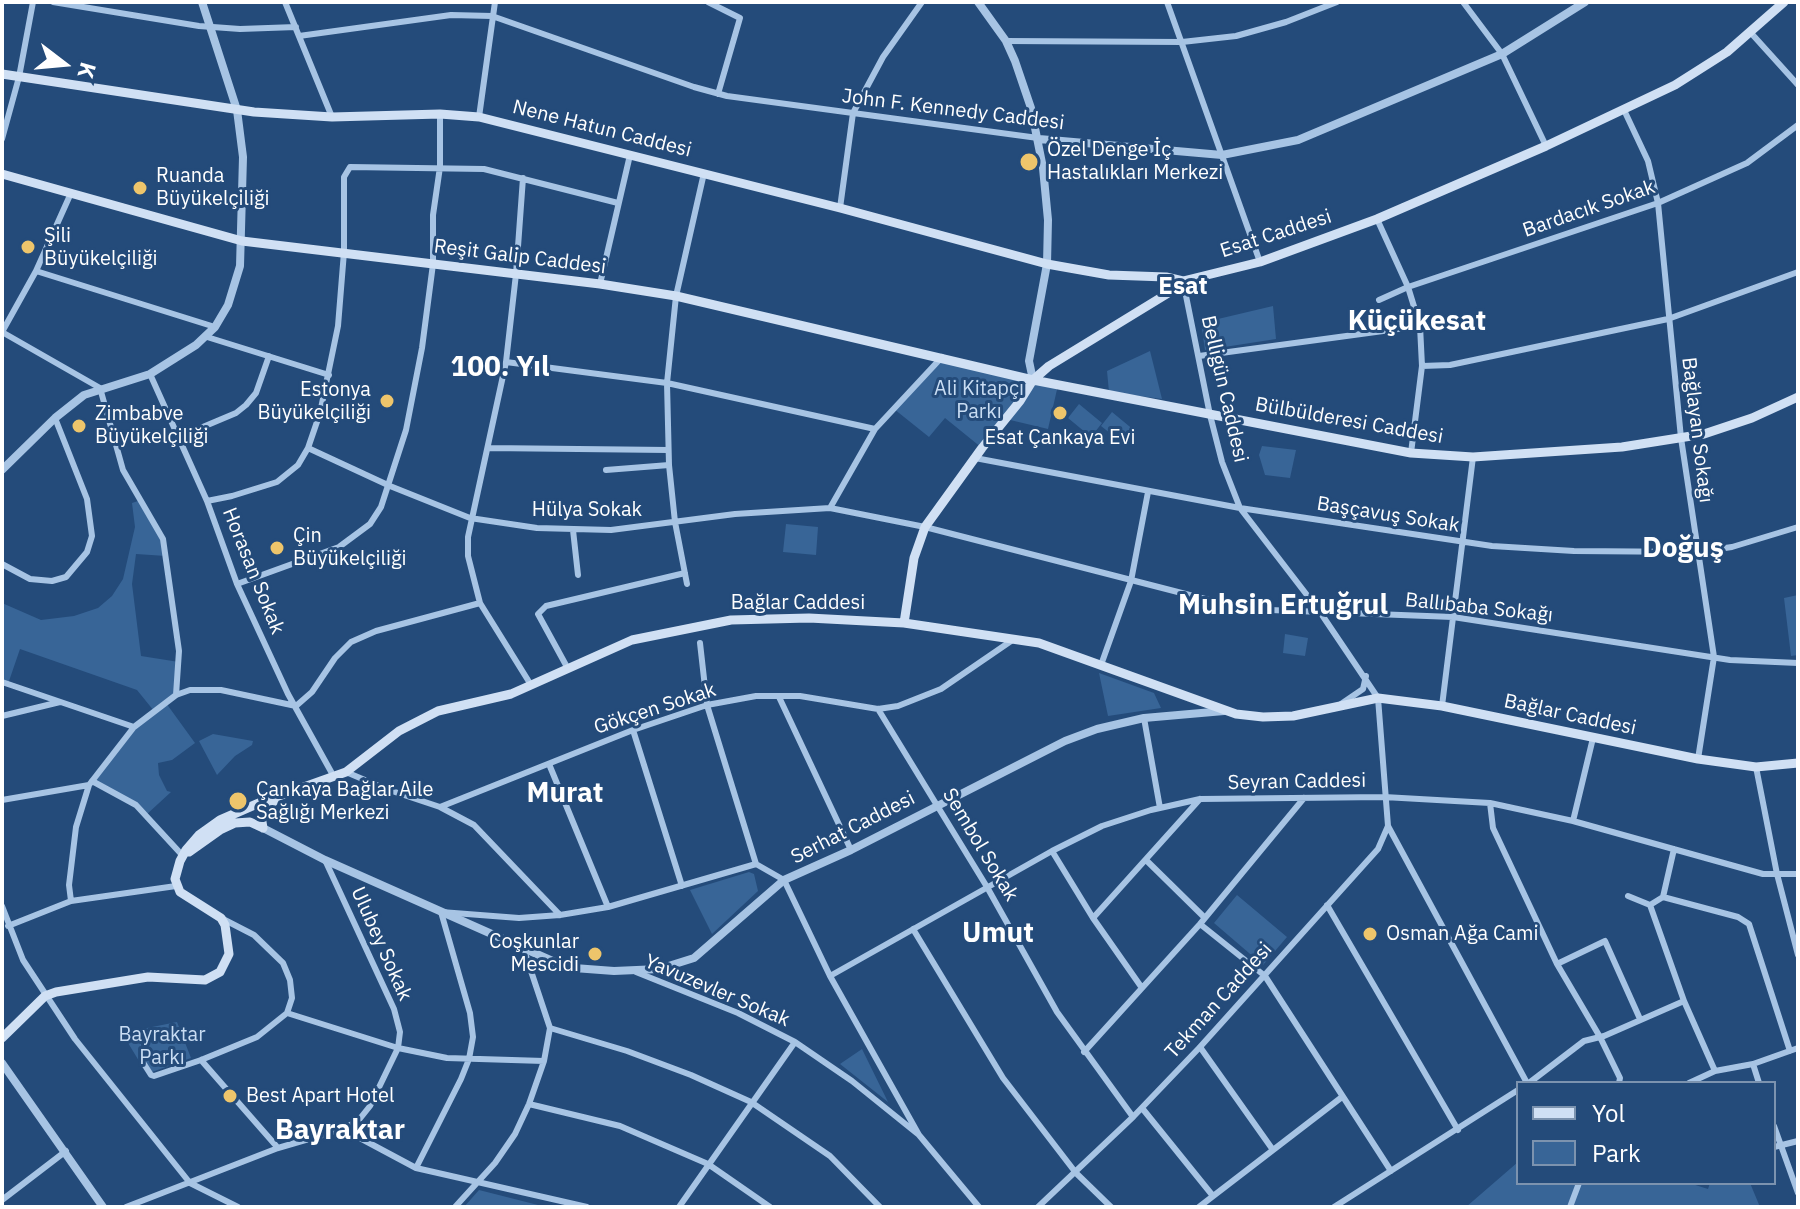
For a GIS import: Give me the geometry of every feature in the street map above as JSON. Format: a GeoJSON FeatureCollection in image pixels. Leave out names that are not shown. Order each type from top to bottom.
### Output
{"type":"FeatureCollection","features":[{"type":"Feature","properties":{"kind":"main road","name":"Esat Caddesi"},"geometry":{"type":"LineString","coordinates":[[904,623],[914,558],[925,527],[1033,380],[1079,346],[1170,292],[1183,281],[1260,262],[1377,219],[1624,110],[1696,73],[1751,33],[1784,2]]}},
{"type":"Feature","properties":{"kind":"main road","name":"Nene Hatun Caddesi"},"geometry":{"type":"LineString","coordinates":[[2,74],[237,110],[332,117],[440,114],[479,117],[1047,264],[1109,275],[1166,277],[1183,281]]}},
{"type":"Feature","properties":{"kind":"main road","name":"Reşit Galip Caddesi"},"geometry":{"type":"LineString","coordinates":[[2,174],[242,241],[676,296],[1033,380]]}},
{"type":"Feature","properties":{"kind":"main road","name":"Bülbülderesi Caddesi"},"geometry":{"type":"LineString","coordinates":[[1033,380],[1411,453],[1473,457],[1622,447],[1704,434],[1798,397]]}},
{"type":"Feature","properties":{"kind":"main road","name":"Bağlar Caddesi"},"geometry":{"type":"LineString","coordinates":[[183,856],[199,835],[220,820],[251,805],[346,772],[399,731],[424,717],[455,706],[511,694],[632,640],[731,620],[809,618],[904,623],[1039,643],[1224,711],[1277,717],[1378,698],[1442,706],[1698,759],[1756,767],[1798,763]]}},
{"type":"Feature","properties":{"kind":"main road"},"geometry":{"type":"LineString","coordinates":[[263,828],[260,820],[264,810],[284,795]]}},
{"type":"Feature","properties":{"kind":"main road"},"geometry":{"type":"LineString","coordinates":[[2,1038],[45,996],[74,988],[148,977],[205,980],[214,977],[225,965],[229,954],[228,937],[221,918],[186,897],[176,886],[177,868],[183,856],[235,823],[250,822],[263,828]]}},
{"type":"Feature","properties":{"kind":"street"},"geometry":{"type":"LineString","coordinates":[[2,139],[19,77],[33,2]]}},
{"type":"Feature","properties":{"kind":"street"},"geometry":{"type":"LineString","coordinates":[[53,2],[210,27],[296,27]]}},
{"type":"Feature","properties":{"kind":"street"},"geometry":{"type":"LineString","coordinates":[[2,470],[55,418],[84,395],[150,374],[207,337],[236,286],[242,241],[243,157],[237,110],[202,2]]}},
{"type":"Feature","properties":{"kind":"street"},"geometry":{"type":"LineString","coordinates":[[285,2],[332,117]]}},
{"type":"Feature","properties":{"kind":"street"},"geometry":{"type":"LineString","coordinates":[[479,117],[495,2]]}},
{"type":"Feature","properties":{"kind":"street"},"geometry":{"type":"LineString","coordinates":[[708,2],[740,18],[718,94]]}},
{"type":"Feature","properties":{"kind":"street"},"geometry":{"type":"LineString","coordinates":[[840,208],[853,113],[883,57],[922,2]]}},
{"type":"Feature","properties":{"kind":"street"},"geometry":{"type":"LineString","coordinates":[[978,2],[1006,41],[1025,87],[1039,139],[1046,194],[1047,264],[1029,361],[1033,380]]}},
{"type":"Feature","properties":{"kind":"street"},"geometry":{"type":"LineString","coordinates":[[1167,2],[1260,262]]}},
{"type":"Feature","properties":{"kind":"street"},"geometry":{"type":"LineString","coordinates":[[1006,41],[1182,42],[1236,36],[1286,22],[1337,2]]}},
{"type":"Feature","properties":{"kind":"street"},"geometry":{"type":"LineString","coordinates":[[1463,2],[1502,54],[1546,146]]}},
{"type":"Feature","properties":{"kind":"street","name":"John F. Kennedy Caddesi"},"geometry":{"type":"LineString","coordinates":[[299,36],[451,15],[492,16],[718,94],[1039,139],[1222,155],[1298,140],[1502,54],[1585,2]]}},
{"type":"Feature","properties":{"kind":"street"},"geometry":{"type":"LineString","coordinates":[[1751,33],[1798,85]]}},
{"type":"Feature","properties":{"kind":"street","name":"Bağlayan Sokağı"},"geometry":{"type":"LineString","coordinates":[[1624,110],[1648,161],[1658,203],[1681,438],[1714,657],[1698,759]]}},
{"type":"Feature","properties":{"kind":"street"},"geometry":{"type":"LineString","coordinates":[[237,584],[339,547],[370,524],[381,507],[406,430],[422,348],[433,264],[433,215],[440,167],[440,114]]}},
{"type":"Feature","properties":{"kind":"street","name":"Bardacık Sokak"},"geometry":{"type":"LineString","coordinates":[[1379,300],[1408,287],[1658,203],[1747,163],[1798,125]]}},
{"type":"Feature","properties":{"kind":"street"},"geometry":{"type":"LineString","coordinates":[[600,284],[630,155]]}},
{"type":"Feature","properties":{"kind":"street"},"geometry":{"type":"LineString","coordinates":[[207,501],[277,482],[298,465],[308,448],[329,375],[338,326],[346,171],[356,166],[484,169],[618,203]]}},
{"type":"Feature","properties":{"kind":"street"},"geometry":{"type":"LineString","coordinates":[[687,584],[675,522],[669,465],[667,383],[676,296],[704,173]]}},
{"type":"Feature","properties":{"kind":"street"},"geometry":{"type":"LineString","coordinates":[[523,178],[506,362],[470,518],[468,556],[480,603],[531,685]]}},
{"type":"Feature","properties":{"kind":"street"},"geometry":{"type":"LineString","coordinates":[[71,193],[36,271],[2,332],[100,388],[123,470],[163,539],[179,651],[176,695]]}},
{"type":"Feature","properties":{"kind":"street"},"geometry":{"type":"LineString","coordinates":[[1377,219],[1408,287],[1420,326],[1422,366],[1411,453]]}},
{"type":"Feature","properties":{"kind":"street"},"geometry":{"type":"LineString","coordinates":[[36,271],[215,327]]}},
{"type":"Feature","properties":{"kind":"street"},"geometry":{"type":"LineString","coordinates":[[1422,366],[1438,367],[1668,319],[1798,272]]}},
{"type":"Feature","properties":{"kind":"street","name":"Belligün Caddesi"},"geometry":{"type":"LineString","coordinates":[[1183,281],[1210,415],[1222,462],[1240,508],[1320,612],[1378,698]]}},
{"type":"Feature","properties":{"kind":"street"},"geometry":{"type":"LineString","coordinates":[[1199,356],[1420,326]]}},
{"type":"Feature","properties":{"kind":"street"},"geometry":{"type":"LineString","coordinates":[[207,337],[329,375]]}},
{"type":"Feature","properties":{"kind":"street"},"geometry":{"type":"LineString","coordinates":[[179,437],[236,413],[246,405],[256,393],[269,356]]}},
{"type":"Feature","properties":{"kind":"street"},"geometry":{"type":"LineString","coordinates":[[830,508],[875,429],[942,357]]}},
{"type":"Feature","properties":{"kind":"street"},"geometry":{"type":"LineString","coordinates":[[506,362],[667,383],[875,429]]}},
{"type":"Feature","properties":{"kind":"street","name":"Horasan Sokak"},"geometry":{"type":"LineString","coordinates":[[150,374],[207,501],[237,584],[334,777]]}},
{"type":"Feature","properties":{"kind":"street"},"geometry":{"type":"LineString","coordinates":[[2,564],[30,579],[52,581],[66,577],[78,567],[87,552],[92,536],[87,499],[55,418]]}},
{"type":"Feature","properties":{"kind":"street","name":"Hülya Sokak"},"geometry":{"type":"LineString","coordinates":[[308,448],[470,518],[537,528],[611,530],[735,514],[830,508],[925,527]]}},
{"type":"Feature","properties":{"kind":"street"},"geometry":{"type":"LineString","coordinates":[[488,448],[668,450]]}},
{"type":"Feature","properties":{"kind":"street"},"geometry":{"type":"LineString","coordinates":[[1442,706],[1473,457]]}},
{"type":"Feature","properties":{"kind":"street","name":"Başçavuş Sokak"},"geometry":{"type":"LineString","coordinates":[[975,458],[1240,508],[1462,542],[1574,551],[1697,552],[1732,547],[1798,527]]}},
{"type":"Feature","properties":{"kind":"street"},"geometry":{"type":"LineString","coordinates":[[606,470],[669,465]]}},
{"type":"Feature","properties":{"kind":"street"},"geometry":{"type":"LineString","coordinates":[[1101,665],[1131,581],[1148,492]]}},
{"type":"Feature","properties":{"kind":"street","name":"Ballıbaba Sokağı"},"geometry":{"type":"LineString","coordinates":[[925,527],[1244,609],[1453,617],[1714,657],[1798,663]]}},
{"type":"Feature","properties":{"kind":"street"},"geometry":{"type":"LineString","coordinates":[[573,530],[578,575]]}},
{"type":"Feature","properties":{"kind":"street"},"geometry":{"type":"LineString","coordinates":[[567,667],[538,614],[546,606],[685,573]]}},
{"type":"Feature","properties":{"kind":"street"},"geometry":{"type":"LineString","coordinates":[[71,901],[70,870],[76,827],[90,783],[134,727],[176,695],[190,690],[221,690],[296,706],[312,692],[335,658],[351,642],[376,631],[480,603]]}},
{"type":"Feature","properties":{"kind":"street","name":"Gökçen Sokak"},"geometry":{"type":"LineString","coordinates":[[440,807],[633,730],[707,705],[756,696],[821,698],[878,709],[898,706],[941,689],[1014,639]]}},
{"type":"Feature","properties":{"kind":"street"},"geometry":{"type":"LineString","coordinates":[[416,1168],[469,1059],[473,1037],[470,1013],[441,912],[519,918],[560,915],[608,907],[756,864],[707,705],[700,643]]}},
{"type":"Feature","properties":{"kind":"street","name":"Bağlar Caddesi"},"geometry":{"type":"LineString","coordinates":[[1335,707],[1360,693],[1366,676]]}},
{"type":"Feature","properties":{"kind":"street"},"geometry":{"type":"LineString","coordinates":[[2,682],[134,727]]}},
{"type":"Feature","properties":{"kind":"street"},"geometry":{"type":"LineString","coordinates":[[779,697],[851,850]]}},
{"type":"Feature","properties":{"kind":"street"},"geometry":{"type":"LineString","coordinates":[[1378,698],[1388,826],[1527,1081]]}},
{"type":"Feature","properties":{"kind":"street"},"geometry":{"type":"LineString","coordinates":[[2,716],[60,702]]}},
{"type":"Feature","properties":{"kind":"street","name":"Sembol Sokak"},"geometry":{"type":"LineString","coordinates":[[878,709],[987,887],[1057,1012],[1133,1117]]}},
{"type":"Feature","properties":{"kind":"street","name":"Serhat Caddesi"},"geometry":{"type":"LineString","coordinates":[[756,864],[784,880],[851,850],[1065,741],[1097,729],[1144,718],[1224,711]]}},
{"type":"Feature","properties":{"kind":"street"},"geometry":{"type":"LineString","coordinates":[[1144,718],[1160,808]]}},
{"type":"Feature","properties":{"kind":"street"},"geometry":{"type":"LineString","coordinates":[[633,730],[682,886]]}},
{"type":"Feature","properties":{"kind":"street"},"geometry":{"type":"LineString","coordinates":[[1573,821],[1593,738]]}},
{"type":"Feature","properties":{"kind":"street"},"geometry":{"type":"LineString","coordinates":[[549,764],[608,907]]}},
{"type":"Feature","properties":{"kind":"street"},"geometry":{"type":"LineString","coordinates":[[1756,767],[1777,874],[1798,953]]}},
{"type":"Feature","properties":{"kind":"street"},"geometry":{"type":"LineString","coordinates":[[346,772],[440,807],[474,825],[560,915]]}},
{"type":"Feature","properties":{"kind":"street"},"geometry":{"type":"LineString","coordinates":[[2,800],[90,783],[121,795],[146,815],[183,856]]}},
{"type":"Feature","properties":{"kind":"street","name":"Seyran Caddesi"},"geometry":{"type":"LineString","coordinates":[[830,976],[1102,826],[1200,799],[1384,797],[1490,803],[1573,821],[1763,874],[1798,874]]}},
{"type":"Feature","properties":{"kind":"street"},"geometry":{"type":"LineString","coordinates":[[1084,1052],[1203,921],[1304,798]]}},
{"type":"Feature","properties":{"kind":"street"},"geometry":{"type":"LineString","coordinates":[[1093,918],[1200,799]]}},
{"type":"Feature","properties":{"kind":"street"},"geometry":{"type":"LineString","coordinates":[[1490,803],[1493,828],[1557,964],[1600,1037],[1619,1081]]}},
{"type":"Feature","properties":{"kind":"street","name":"Tekman Caddesi"},"geometry":{"type":"LineString","coordinates":[[1038,1207],[1133,1117],[1200,1047],[1378,849],[1388,826]]}},
{"type":"Feature","properties":{"kind":"street","name":"Yavuzevler Sokak"},"geometry":{"type":"LineString","coordinates":[[263,828],[325,860],[524,950],[574,968],[636,972],[738,1013],[795,1042],[852,1081],[919,1135],[979,1207]]}},
{"type":"Feature","properties":{"kind":"street"},"geometry":{"type":"LineString","coordinates":[[1650,905],[1663,897],[1674,849]]}},
{"type":"Feature","properties":{"kind":"street"},"geometry":{"type":"LineString","coordinates":[[1052,851],[1093,918],[1142,988]]}},
{"type":"Feature","properties":{"kind":"street","name":"Ulubey Sokak"},"geometry":{"type":"LineString","coordinates":[[325,860],[394,1009],[400,1032],[398,1048]]}},
{"type":"Feature","properties":{"kind":"street"},"geometry":{"type":"LineString","coordinates":[[1146,860],[1203,921],[1265,976],[1391,1171]]}},
{"type":"Feature","properties":{"kind":"street"},"geometry":{"type":"LineString","coordinates":[[636,972],[680,964],[694,958],[784,880],[830,976],[919,1135]]}},
{"type":"Feature","properties":{"kind":"street"},"geometry":{"type":"LineString","coordinates":[[8,926],[71,901],[176,886]]}},
{"type":"Feature","properties":{"kind":"street"},"geometry":{"type":"LineString","coordinates":[[1628,896],[1650,905],[1684,1001],[1715,1071]]}},
{"type":"Feature","properties":{"kind":"street"},"geometry":{"type":"LineString","coordinates":[[1663,897],[1738,917],[1749,924],[1790,1051]]}},
{"type":"Feature","properties":{"kind":"street"},"geometry":{"type":"LineString","coordinates":[[1327,905],[1458,1130]]}},
{"type":"Feature","properties":{"kind":"street"},"geometry":{"type":"LineString","coordinates":[[2,906],[23,960],[75,1039],[190,1183],[238,1207]]}},
{"type":"Feature","properties":{"kind":"street"},"geometry":{"type":"LineString","coordinates":[[144,1064],[154,1076],[201,1060],[257,1037],[287,1013],[292,998],[290,980],[283,963],[254,935],[221,918]]}},
{"type":"Feature","properties":{"kind":"street"},"geometry":{"type":"LineString","coordinates":[[913,929],[1003,1078],[1076,1173],[1111,1207]]}},
{"type":"Feature","properties":{"kind":"street"},"geometry":{"type":"LineString","coordinates":[[1557,964],[1605,941],[1640,1019]]}},
{"type":"Feature","properties":{"kind":"street"},"geometry":{"type":"LineString","coordinates":[[455,1207],[515,1134],[544,1061],[550,1028],[524,950]]}},
{"type":"Feature","properties":{"kind":"street"},"geometry":{"type":"LineString","coordinates":[[1531,1081],[1584,1041],[1684,1001]]}},
{"type":"Feature","properties":{"kind":"street"},"geometry":{"type":"LineString","coordinates":[[287,1013],[398,1048],[447,1058],[544,1061]]}},
{"type":"Feature","properties":{"kind":"street"},"geometry":{"type":"LineString","coordinates":[[550,1028],[627,1051],[751,1102],[830,1156],[880,1207]]}},
{"type":"Feature","properties":{"kind":"street"},"geometry":{"type":"LineString","coordinates":[[679,1207],[795,1042]]}},
{"type":"Feature","properties":{"kind":"street"},"geometry":{"type":"LineString","coordinates":[[1200,1047],[1273,1150]]}},
{"type":"Feature","properties":{"kind":"street"},"geometry":{"type":"LineString","coordinates":[[126,1207],[278,1148],[343,1129],[358,1121],[370,1106],[398,1048]]}},
{"type":"Feature","properties":{"kind":"street"},"geometry":{"type":"LineString","coordinates":[[1693,1081],[1715,1071],[1753,1064],[1798,1048]]}},
{"type":"Feature","properties":{"kind":"street"},"geometry":{"type":"LineString","coordinates":[[201,1060],[278,1148]]}},
{"type":"Feature","properties":{"kind":"street"},"geometry":{"type":"LineString","coordinates":[[2,1063],[103,1207]]}},
{"type":"Feature","properties":{"kind":"street"},"geometry":{"type":"LineString","coordinates":[[1753,1064],[1758,1081]]}},
{"type":"Feature","properties":{"kind":"street"},"geometry":{"type":"LineString","coordinates":[[1334,1207],[1516,1091]]}},
{"type":"Feature","properties":{"kind":"street"},"geometry":{"type":"LineString","coordinates":[[1199,1207],[1342,1097]]}},
{"type":"Feature","properties":{"kind":"street"},"geometry":{"type":"LineString","coordinates":[[529,1104],[620,1126],[708,1164],[770,1207]]}},
{"type":"Feature","properties":{"kind":"street"},"geometry":{"type":"LineString","coordinates":[[1142,1108],[1213,1196]]}},
{"type":"Feature","properties":{"kind":"street"},"geometry":{"type":"LineString","coordinates":[[343,1129],[416,1168],[587,1207]]}},
{"type":"Feature","properties":{"kind":"street"},"geometry":{"type":"LineString","coordinates":[[1798,1141],[1778,1147],[1798,1193]]}},
{"type":"Feature","properties":{"kind":"street"},"geometry":{"type":"LineString","coordinates":[[2,1200],[66,1151]]}},
{"type":"Feature","properties":{"kind":"street"},"geometry":{"type":"LineString","coordinates":[[1570,1207],[1578,1185]]}},
{"type":"Feature","properties":{"kind":"green space"},"geometry":{"type":"Polygon","coordinates":[[[1273,306],[1276,339],[1205,350],[1201,323],[1273,306]]]}},
{"type":"Feature","properties":{"kind":"green space"},"geometry":{"type":"Polygon","coordinates":[[[1150,351],[1162,399],[1109,392],[1107,371],[1150,351]]]}},
{"type":"Feature","properties":{"kind":"green space","name":"Ali Kitapçı Parkı"},"geometry":{"type":"Polygon","coordinates":[[[942,357],[1058,385],[1048,429],[1006,419],[982,448],[945,418],[929,437],[894,409],[942,357]]]}},
{"type":"Feature","properties":{"kind":"green space"},"geometry":{"type":"Polygon","coordinates":[[[1079,404],[1102,423],[1091,437],[1068,418],[1079,404]]]}},
{"type":"Feature","properties":{"kind":"green space"},"geometry":{"type":"Polygon","coordinates":[[[1112,412],[1135,431],[1125,445],[1101,426],[1112,412]]]}},
{"type":"Feature","properties":{"kind":"green space"},"geometry":{"type":"Polygon","coordinates":[[[1262,446],[1296,450],[1290,478],[1265,475],[1259,455],[1262,446]]]}},
{"type":"Feature","properties":{"kind":"green space"},"geometry":{"type":"Polygon","coordinates":[[[141,500],[154,521],[166,556],[136,554],[132,584],[141,656],[179,662],[176,695],[166,703],[195,743],[172,760],[158,763],[159,775],[167,791],[171,792],[146,815],[136,805],[92,781],[134,727],[154,711],[137,690],[20,649],[8,684],[2,682],[2,603],[41,620],[74,616],[98,608],[112,596],[123,579],[135,527],[132,503],[141,500]]]}},
{"type":"Feature","properties":{"kind":"green space"},"geometry":{"type":"Polygon","coordinates":[[[786,524],[818,527],[816,555],[783,552],[786,524]]]}},
{"type":"Feature","properties":{"kind":"green space"},"geometry":{"type":"Polygon","coordinates":[[[1798,595],[1798,655],[1791,656],[1784,598],[1798,595]]]}},
{"type":"Feature","properties":{"kind":"green space"},"geometry":{"type":"Polygon","coordinates":[[[1285,634],[1308,638],[1305,656],[1283,653],[1285,634]]]}},
{"type":"Feature","properties":{"kind":"green space"},"geometry":{"type":"Polygon","coordinates":[[[1099,673],[1154,693],[1161,708],[1108,716],[1099,673]]]}},
{"type":"Feature","properties":{"kind":"green space"},"geometry":{"type":"Polygon","coordinates":[[[213,734],[253,741],[217,775],[199,741],[213,734]]]}},
{"type":"Feature","properties":{"kind":"green space"},"geometry":{"type":"Polygon","coordinates":[[[749,872],[754,874],[758,891],[712,934],[690,890],[749,872]]]}},
{"type":"Feature","properties":{"kind":"green space"},"geometry":{"type":"Polygon","coordinates":[[[1237,895],[1287,937],[1263,965],[1214,923],[1237,895]]]}},
{"type":"Feature","properties":{"kind":"green space","name":"Bayraktar Parkı"},"geometry":{"type":"Polygon","coordinates":[[[177,1022],[191,1058],[152,1072],[144,1060],[139,1061],[122,1033],[177,1022]]]}},
{"type":"Feature","properties":{"kind":"green space"},"geometry":{"type":"Polygon","coordinates":[[[862,1049],[888,1102],[840,1064],[862,1049]]]}},
{"type":"Feature","properties":{"kind":"green space"},"geometry":{"type":"Polygon","coordinates":[[[1516,1164],[1516,1185],[1695,1185],[1708,1189],[1709,1185],[1751,1185],[1760,1207],[1466,1207],[1516,1164]]]}},
{"type":"Feature","properties":{"kind":"green space"},"geometry":{"type":"Polygon","coordinates":[[[479,1190],[538,1205],[464,1207],[479,1190]]]}},
{"type":"Feature","properties":{"kind":"place","name":"Özel Denge İç Hastalıkları Merkezi"},"geometry":{"type":"Point","coordinates":[1029,162]}},
{"type":"Feature","properties":{"kind":"place","name":"Ruanda Büyükelçiliği"},"geometry":{"type":"Point","coordinates":[140,188]}},
{"type":"Feature","properties":{"kind":"place","name":"Şili Büyükelçiliği"},"geometry":{"type":"Point","coordinates":[28,247]}},
{"type":"Feature","properties":{"kind":"place","name":"Estonya Büyükelçiliği"},"geometry":{"type":"Point","coordinates":[387,401]}},
{"type":"Feature","properties":{"kind":"place","name":"Esat Çankaya Evi"},"geometry":{"type":"Point","coordinates":[1060,413]}},
{"type":"Feature","properties":{"kind":"place","name":"Zimbabve Büyükelçiliği"},"geometry":{"type":"Point","coordinates":[79,426]}},
{"type":"Feature","properties":{"kind":"place","name":"Çin Büyükelçiliği"},"geometry":{"type":"Point","coordinates":[277,548]}},
{"type":"Feature","properties":{"kind":"place","name":"Çankaya Bağlar Aile Sağlığı Merkezi"},"geometry":{"type":"Point","coordinates":[238,801]}},
{"type":"Feature","properties":{"kind":"place","name":"Osman Ağa Cami"},"geometry":{"type":"Point","coordinates":[1370,934]}},
{"type":"Feature","properties":{"kind":"place","name":"Coşkunlar Mescidi"},"geometry":{"type":"Point","coordinates":[595,954]}},
{"type":"Feature","properties":{"kind":"place","name":"Best Apart Hotel"},"geometry":{"type":"Point","coordinates":[230,1096]}},
{"type":"Feature","properties":{"kind":"district","name":"Esat"},"geometry":{"type":"Point","coordinates":[1183,287]}},
{"type":"Feature","properties":{"kind":"district","name":"Küçükesat"},"geometry":{"type":"Point","coordinates":[1417,322]}},
{"type":"Feature","properties":{"kind":"district","name":"100. Yıl"},"geometry":{"type":"Point","coordinates":[500,368]}},
{"type":"Feature","properties":{"kind":"district","name":"Doğuş"},"geometry":{"type":"Point","coordinates":[1683,549]}},
{"type":"Feature","properties":{"kind":"district","name":"Muhsin Ertuğrul"},"geometry":{"type":"Point","coordinates":[1283,606]}},
{"type":"Feature","properties":{"kind":"district","name":"Murat"},"geometry":{"type":"Point","coordinates":[565,794]}},
{"type":"Feature","properties":{"kind":"district","name":"Umut"},"geometry":{"type":"Point","coordinates":[998,934]}},
{"type":"Feature","properties":{"kind":"district","name":"Bayraktar"},"geometry":{"type":"Point","coordinates":[340,1131]}}]}
